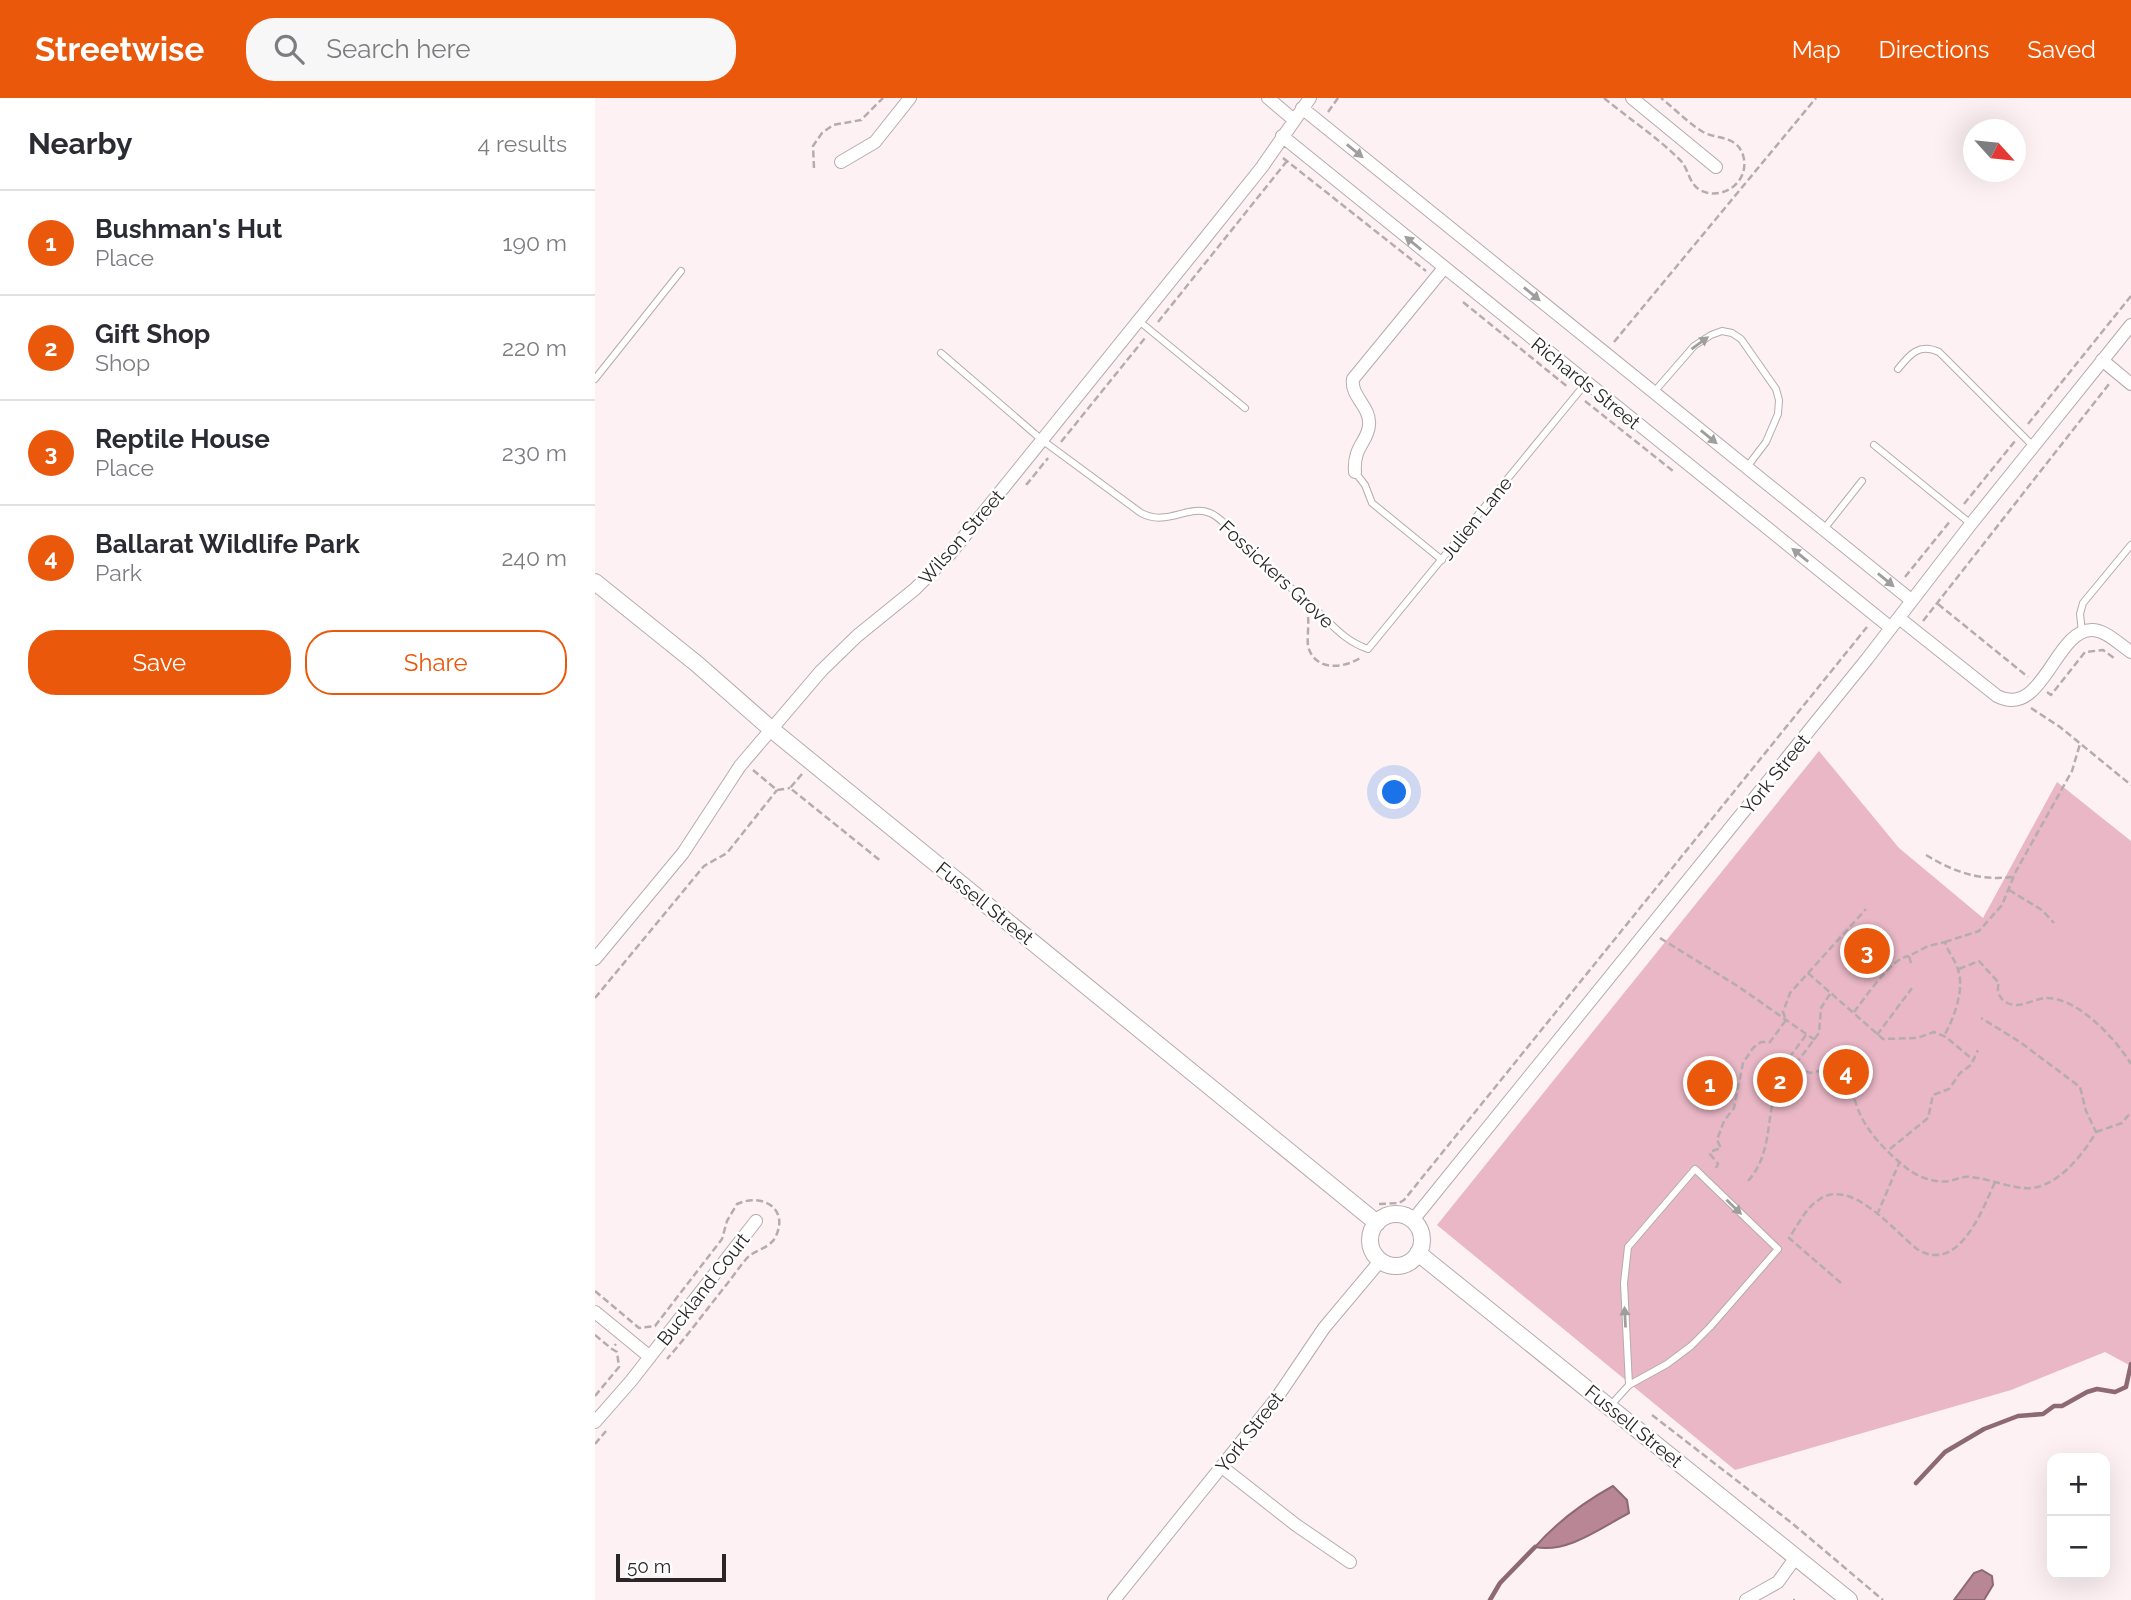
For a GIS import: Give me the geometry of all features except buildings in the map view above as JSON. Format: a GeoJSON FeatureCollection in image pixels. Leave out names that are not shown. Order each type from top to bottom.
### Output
{"type":"FeatureCollection","features":[{"type":"Feature","properties":{"kind":"street"},"geometry":{"type":"LineString","coordinates":[[841,162],[875,142],[910,98]]}},
{"type":"Feature","properties":{"kind":"street"},"geometry":{"type":"LineString","coordinates":[[1268,98],[1294,120]]}},
{"type":"Feature","properties":{"kind":"street"},"geometry":{"type":"LineString","coordinates":[[1632,98],[1716,167]]}},
{"type":"Feature","properties":{"kind":"street","name":"Wilson Street"},"geometry":{"type":"LineString","coordinates":[[595,959],[683,853],[719,795],[771,729],[841,651],[941,564],[1262,167],[1306,103]]}},
{"type":"Feature","properties":{"kind":"street","name":"Richards Street"},"geometry":{"type":"LineString","coordinates":[[1306,103],[1605,353],[1912,600]]}},
{"type":"Feature","properties":{"kind":"street","name":"Richards Street"},"geometry":{"type":"LineString","coordinates":[[1282,136],[1875,616],[1915,631],[1997,696],[2009,701],[2019,699]]}},
{"type":"Feature","properties":{"kind":"street"},"geometry":{"type":"LineString","coordinates":[[1355,472],[1355,456],[1369,424],[1366,410],[1352,386],[1353,379],[1444,268]]}},
{"type":"Feature","properties":{"kind":"street","name":"York Street"},"geometry":{"type":"LineString","coordinates":[[1413,1220],[1648,931],[2131,325]]}},
{"type":"Feature","properties":{"kind":"street"},"geometry":{"type":"LineString","coordinates":[[2104,357],[2125,374],[2131,383]]}},
{"type":"Feature","properties":{"kind":"street","name":"Fussell Street"},"geometry":{"type":"LineString","coordinates":[[595,582],[697,664],[771,729],[1373,1219]]}},
{"type":"Feature","properties":{"kind":"street"},"geometry":{"type":"LineString","coordinates":[[2019,699],[2037,684],[2082,632],[2100,632],[2131,652]]}},
{"type":"Feature","properties":{"kind":"street"},"geometry":{"type":"LineString","coordinates":[[1390,1214],[1406,1216],[1413,1220],[1418,1225],[1422,1239],[1414,1259],[1401,1265],[1381,1260],[1371,1242],[1373,1219],[1390,1214]]}},
{"type":"Feature","properties":{"kind":"street","name":"Buckland Court"},"geometry":{"type":"LineString","coordinates":[[595,1422],[650,1357],[756,1221]]}},
{"type":"Feature","properties":{"kind":"street","name":"Fussell Street"},"geometry":{"type":"LineString","coordinates":[[1418,1253],[1849,1600]]}},
{"type":"Feature","properties":{"kind":"street","name":"York Street"},"geometry":{"type":"LineString","coordinates":[[1114,1600],[1283,1389],[1324,1328],[1381,1260]]}},
{"type":"Feature","properties":{"kind":"street"},"geometry":{"type":"LineString","coordinates":[[595,1312],[650,1357]]}},
{"type":"Feature","properties":{"kind":"street"},"geometry":{"type":"LineString","coordinates":[[1222,1467],[1296,1525],[1350,1562]]}},
{"type":"Feature","properties":{"kind":"street"},"geometry":{"type":"LineString","coordinates":[[1746,1600],[1778,1582],[1795,1557]]}},
{"type":"Feature","properties":{"kind":"lane"},"geometry":{"type":"LineString","coordinates":[[595,379],[681,271]]}},
{"type":"Feature","properties":{"kind":"lane"},"geometry":{"type":"LineString","coordinates":[[1139,321],[1245,408]]}},
{"type":"Feature","properties":{"kind":"lane","name":"Richards Street"},"geometry":{"type":"LineString","coordinates":[[1654,392],[1694,346],[1718,332],[1738,336],[1776,389],[1780,404],[1764,446],[1747,467]]}},
{"type":"Feature","properties":{"kind":"lane"},"geometry":{"type":"LineString","coordinates":[[1898,369],[1919,349],[1939,352],[2033,446]]}},
{"type":"Feature","properties":{"kind":"lane","name":"Fossickers Grove"},"geometry":{"type":"LineString","coordinates":[[941,353],[1042,440],[1145,515],[1160,518],[1191,512],[1211,513],[1267,569],[1351,643],[1367,648]]}},
{"type":"Feature","properties":{"kind":"lane","name":"Julien Lane"},"geometry":{"type":"LineString","coordinates":[[1367,648],[1586,383]]}},
{"type":"Feature","properties":{"kind":"lane"},"geometry":{"type":"LineString","coordinates":[[1874,445],[1971,524]]}},
{"type":"Feature","properties":{"kind":"lane"},"geometry":{"type":"LineString","coordinates":[[1355,472],[1365,485],[1372,503],[1442,560]]}},
{"type":"Feature","properties":{"kind":"lane"},"geometry":{"type":"LineString","coordinates":[[1824,529],[1863,481]]}},
{"type":"Feature","properties":{"kind":"lane"},"geometry":{"type":"LineString","coordinates":[[2082,632],[2083,603],[2131,545]]}},
{"type":"Feature","properties":{"kind":"lane"},"geometry":{"type":"LineString","coordinates":[[1609,1406],[1629,1385],[1660,1368],[1691,1346],[1777,1249],[1695,1169],[1628,1247],[1624,1271],[1629,1385]]}},
{"type":"Feature","properties":{"kind":"path"},"geometry":{"type":"LineString","coordinates":[[814,168],[813,146],[822,133],[833,125],[862,121],[883,98]]}},
{"type":"Feature","properties":{"kind":"path"},"geometry":{"type":"LineString","coordinates":[[1605,353],[1816,98]]}},
{"type":"Feature","properties":{"kind":"path"},"geometry":{"type":"LineString","coordinates":[[1896,588],[2131,296]]}},
{"type":"Feature","properties":{"kind":"path"},"geometry":{"type":"LineString","coordinates":[[1915,631],[2125,374]]}},
{"type":"Feature","properties":{"kind":"path"},"geometry":{"type":"LineString","coordinates":[[1937,603],[2051,695],[2085,652],[2103,650],[2122,663]]}},
{"type":"Feature","properties":{"kind":"path"},"geometry":{"type":"LineString","coordinates":[[1308,613],[1309,647],[1322,664],[1348,664],[1357,660],[1367,648]]}},
{"type":"Feature","properties":{"kind":"path"},"geometry":{"type":"LineString","coordinates":[[1373,1219],[1380,1203],[1399,1203],[1405,1200],[1875,616]]}},
{"type":"Feature","properties":{"kind":"path"},"geometry":{"type":"LineString","coordinates":[[2019,699],[2131,785]]}},
{"type":"Feature","properties":{"kind":"path"},"geometry":{"type":"LineString","coordinates":[[1853,1012],[1895,963],[1928,946],[1979,932],[2002,905],[2014,877],[2073,771],[2080,744]]}},
{"type":"Feature","properties":{"kind":"path"},"geometry":{"type":"LineString","coordinates":[[743,762],[777,789],[790,788],[882,862]]}},
{"type":"Feature","properties":{"kind":"path"},"geometry":{"type":"LineString","coordinates":[[790,788],[812,762]]}},
{"type":"Feature","properties":{"kind":"path"},"geometry":{"type":"LineString","coordinates":[[595,998],[704,866],[727,853],[777,789]]}},
{"type":"Feature","properties":{"kind":"path"},"geometry":{"type":"LineString","coordinates":[[1926,855],[1972,876],[1995,879],[2014,877]]}},
{"type":"Feature","properties":{"kind":"path"},"geometry":{"type":"LineString","coordinates":[[2009,890],[2042,910],[2054,923]]}},
{"type":"Feature","properties":{"kind":"path"},"geometry":{"type":"LineString","coordinates":[[1786,1020],[1783,1012],[1790,993],[1866,909]]}},
{"type":"Feature","properties":{"kind":"path"},"geometry":{"type":"LineString","coordinates":[[1648,931],[1815,1040]]}},
{"type":"Feature","properties":{"kind":"path"},"geometry":{"type":"LineString","coordinates":[[1944,1037],[1961,986],[1961,969],[1949,955],[1945,942]]}},
{"type":"Feature","properties":{"kind":"path"},"geometry":{"type":"LineString","coordinates":[[1909,956],[1911,963]]}},
{"type":"Feature","properties":{"kind":"path"},"geometry":{"type":"LineString","coordinates":[[1961,969],[1979,961],[1999,983],[1999,996],[2010,1004],[2019,1005],[2048,998],[2079,1010],[2114,1041],[2131,1064]]}},
{"type":"Feature","properties":{"kind":"path"},"geometry":{"type":"LineString","coordinates":[[1808,973],[1883,1039],[1917,1038],[1934,1032],[1972,1059]]}},
{"type":"Feature","properties":{"kind":"path"},"geometry":{"type":"LineString","coordinates":[[1877,1035],[1912,988]]}},
{"type":"Feature","properties":{"kind":"path"},"geometry":{"type":"LineString","coordinates":[[1831,994],[1821,1008],[1819,1033],[1795,1065],[1810,1073],[1827,1071],[1845,1080],[1861,1117],[1879,1142],[1910,1171],[1933,1180],[1947,1181],[1966,1176],[2024,1188],[2047,1183],[2064,1171],[2085,1149],[2096,1132],[2122,1122],[2131,1112]]}},
{"type":"Feature","properties":{"kind":"path"},"geometry":{"type":"LineString","coordinates":[[1981,1018],[2020,1042],[2080,1087],[2086,1111],[2096,1132]]}},
{"type":"Feature","properties":{"kind":"path"},"geometry":{"type":"LineString","coordinates":[[1716,1168],[1718,1164],[1710,1154],[1721,1148],[1717,1140],[1724,1121],[1734,1108],[1743,1063],[1752,1048],[1761,1042],[1770,1042],[1786,1020]]}},
{"type":"Feature","properties":{"kind":"path"},"geometry":{"type":"LineString","coordinates":[[1783,1066],[1807,1034]]}},
{"type":"Feature","properties":{"kind":"path"},"geometry":{"type":"LineString","coordinates":[[1889,1150],[1928,1118],[1933,1096],[1949,1089],[1960,1073],[1971,1065],[1978,1050]]}},
{"type":"Feature","properties":{"kind":"path"},"geometry":{"type":"LineString","coordinates":[[1748,1181],[1761,1165],[1766,1150],[1775,1093]]}},
{"type":"Feature","properties":{"kind":"path"},"geometry":{"type":"LineString","coordinates":[[1877,1215],[1900,1161]]}},
{"type":"Feature","properties":{"kind":"path"},"geometry":{"type":"LineString","coordinates":[[1841,1283],[1789,1238],[1811,1206],[1828,1195],[1857,1198],[1917,1249],[1927,1255],[1939,1256],[1950,1252],[1965,1237],[1995,1182]]}},
{"type":"Feature","properties":{"kind":"path"},"geometry":{"type":"LineString","coordinates":[[595,1291],[633,1323],[612,1349]]}},
{"type":"Feature","properties":{"kind":"path"},"geometry":{"type":"LineString","coordinates":[[595,1335],[617,1352],[619,1367],[595,1396]]}},
{"type":"Feature","properties":{"kind":"path"},"geometry":{"type":"LineString","coordinates":[[1652,1415],[1793,1524],[1883,1600]]}},
{"type":"Feature","properties":{"kind":"shaded area"},"geometry":{"type":"Polygon","coordinates":[[[1819,751],[1899,848],[1983,918],[2057,782],[2131,841],[2131,1366],[2105,1352],[2011,1390],[1735,1470],[1437,1225],[1819,751]]]}},
{"type":"Feature","properties":{"kind":"shaded area"},"geometry":{"type":"Polygon","coordinates":[[[1613,1486],[1627,1500],[1629,1513],[1572,1543],[1559,1547],[1535,1547],[1571,1513],[1613,1486]]]}},
{"type":"Feature","properties":{"kind":"shaded area"},"geometry":{"type":"Polygon","coordinates":[[[1982,1570],[1992,1576],[1993,1585],[1984,1600],[1954,1600],[1974,1573],[1982,1570]]]}},
{"type":"Feature","properties":{"kind":"waterway"},"geometry":{"type":"LineString","coordinates":[[1916,1483],[1945,1452],[1984,1429],[2018,1416],[2043,1414],[2054,1406],[2062,1406],[2097,1389],[2115,1392],[2126,1387],[2131,1364]]}},
{"type":"Feature","properties":{"kind":"waterway"},"geometry":{"type":"LineString","coordinates":[[1490,1600],[1500,1583],[1535,1547]]}},
{"type":"Feature","properties":{"kind":"place","name":"Reptile House"},"geometry":{"type":"Point","coordinates":[1867,951]}},
{"type":"Feature","properties":{"kind":"place","name":"Ballarat Wildlife Park"},"geometry":{"type":"Point","coordinates":[1846,1072]}},
{"type":"Feature","properties":{"kind":"place","name":"Gift Shop"},"geometry":{"type":"Point","coordinates":[1780,1080]}},
{"type":"Feature","properties":{"kind":"place","name":"Bushman's Hut"},"geometry":{"type":"Point","coordinates":[1710,1083]}}]}
